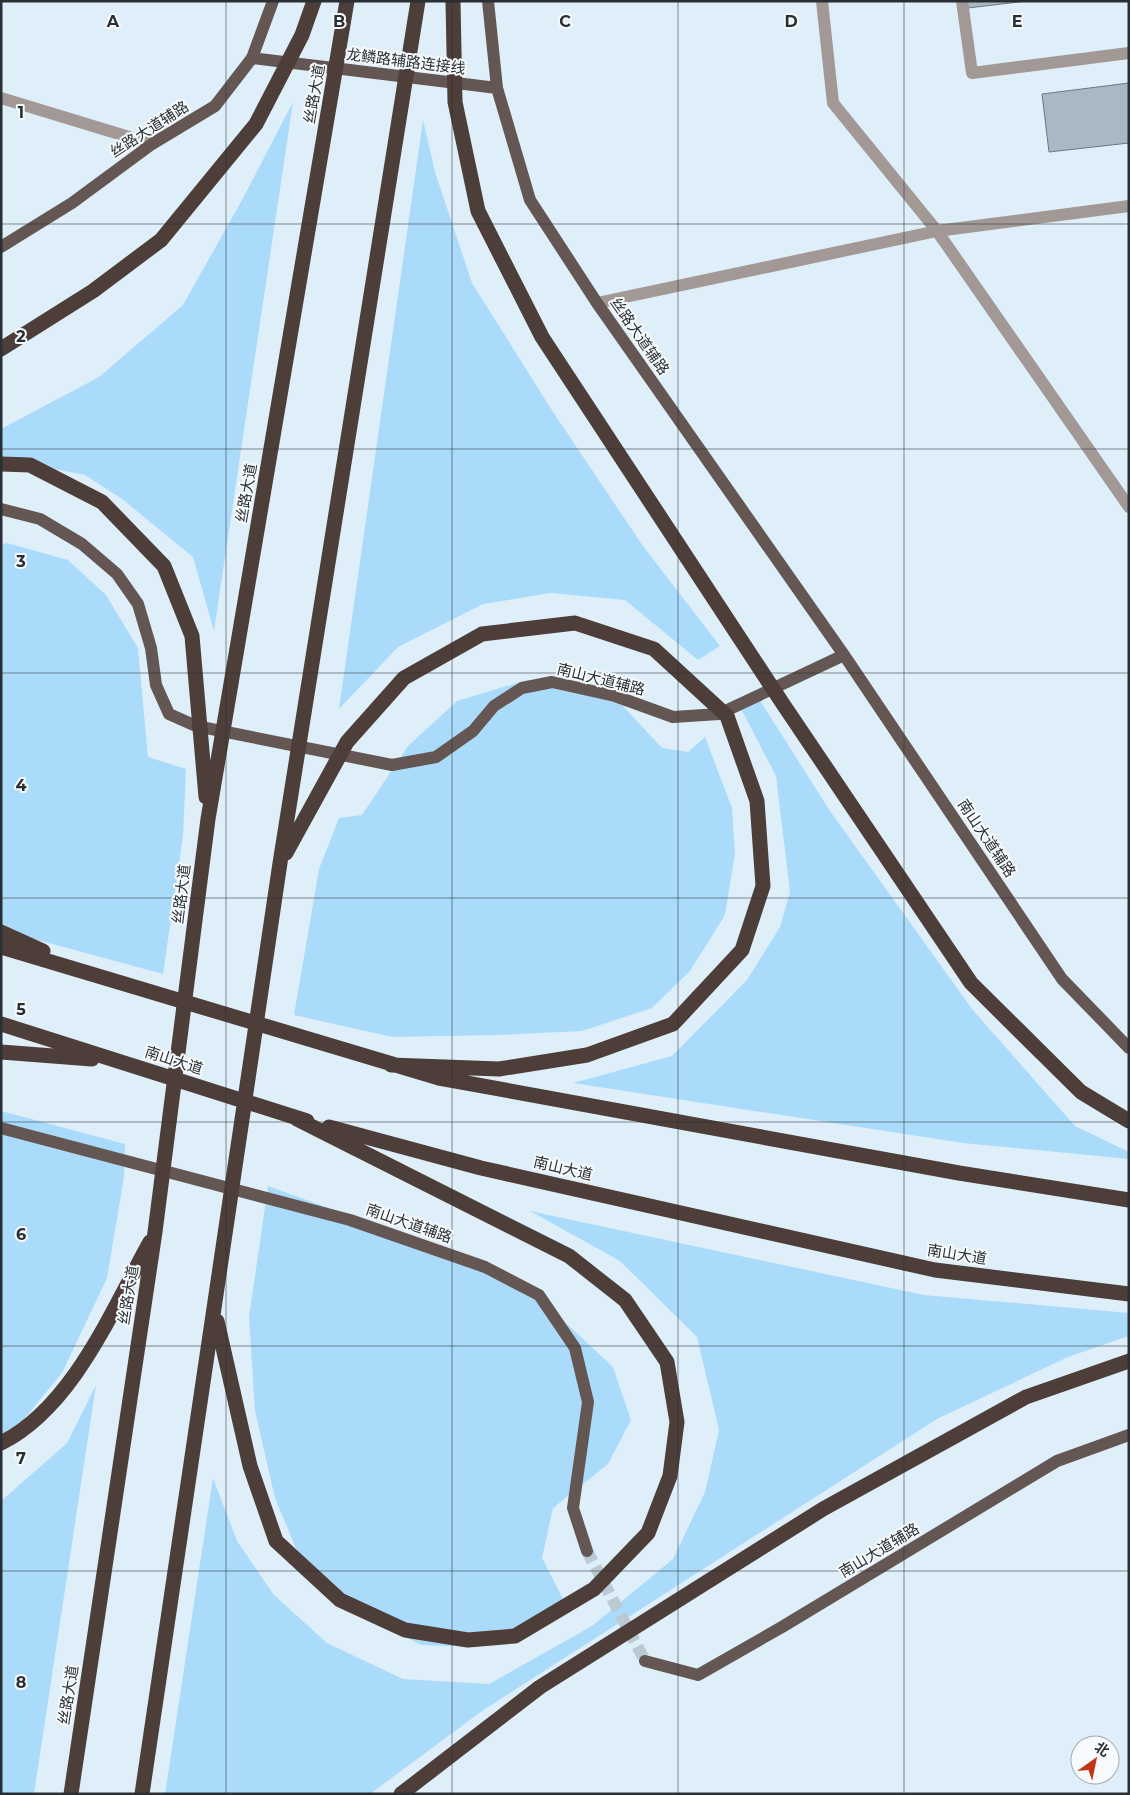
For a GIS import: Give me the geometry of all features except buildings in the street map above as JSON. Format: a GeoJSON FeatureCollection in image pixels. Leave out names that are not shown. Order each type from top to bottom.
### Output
{"type":"FeatureCollection","features":[{"type":"Feature","properties":{"kind":"highway"},"geometry":{"type":"LineString","coordinates":[[1,349],[92,290],[161,240],[256,124],[302,35],[314,1]]}},
{"type":"Feature","properties":{"kind":"highway","name":"丝路大道"},"geometry":{"type":"LineString","coordinates":[[71,1794],[155,1232],[208,819],[347,1]]}},
{"type":"Feature","properties":{"kind":"highway"},"geometry":{"type":"LineString","coordinates":[[142,1794],[215,1313],[280,863],[418,1]]}},
{"type":"Feature","properties":{"kind":"highway"},"geometry":{"type":"LineString","coordinates":[[453,1],[455,102],[478,211],[542,337],[782,704],[971,983],[1081,1092],[1129,1121]]}},
{"type":"Feature","properties":{"kind":"highway"},"geometry":{"type":"LineString","coordinates":[[1,464],[30,465],[102,502],[164,566],[192,636],[208,819]]}},
{"type":"Feature","properties":{"kind":"highway"},"geometry":{"type":"LineString","coordinates":[[280,863],[347,742],[404,678],[482,634],[575,623],[654,649],[727,716],[757,801],[764,886],[742,950],[673,1024],[587,1055],[509,1067],[391,1065]]}},
{"type":"Feature","properties":{"kind":"highway"},"geometry":{"type":"LineString","coordinates":[[1,932],[100,976]]}},
{"type":"Feature","properties":{"kind":"highway"},"geometry":{"type":"LineString","coordinates":[[1,947],[439,1078],[950,1171],[1129,1200]]}},
{"type":"Feature","properties":{"kind":"highway","name":"南山大道"},"geometry":{"type":"LineString","coordinates":[[1,1024],[119,1060],[297,1119],[481,1168],[935,1270],[1129,1294]]}},
{"type":"Feature","properties":{"kind":"highway"},"geometry":{"type":"LineString","coordinates":[[1,1052],[119,1060]]}},
{"type":"Feature","properties":{"kind":"highway"},"geometry":{"type":"LineString","coordinates":[[215,1313],[250,1466],[276,1541],[340,1600],[405,1630],[468,1640],[514,1636],[594,1589],[648,1533],[670,1476],[677,1422],[666,1362],[625,1300],[569,1256],[297,1119]]}},
{"type":"Feature","properties":{"kind":"highway"},"geometry":{"type":"LineString","coordinates":[[1,1443],[16,1436],[45,1413],[82,1365],[155,1232]]}},
{"type":"Feature","properties":{"kind":"highway"},"geometry":{"type":"LineString","coordinates":[[401,1794],[540,1687],[823,1509],[1026,1397],[1129,1361]]}},
{"type":"Feature","properties":{"kind":"main road","name":"丝路大道辅路"},"geometry":{"type":"LineString","coordinates":[[1,247],[72,203],[152,144],[215,106],[252,58],[273,1]]}},
{"type":"Feature","properties":{"kind":"main road","name":"丝路大道辅路"},"geometry":{"type":"LineString","coordinates":[[488,1],[497,88],[530,200],[597,304],[844,655]]}},
{"type":"Feature","properties":{"kind":"main road","name":"龙鳞路辅路连接线"},"geometry":{"type":"LineString","coordinates":[[252,58],[497,88]]}},
{"type":"Feature","properties":{"kind":"main road","name":"南山大道辅路"},"geometry":{"type":"LineString","coordinates":[[1,509],[40,519],[82,544],[117,574],[138,604],[151,648],[156,685],[169,714],[196,726],[392,765],[436,757],[473,732],[494,706],[522,688],[552,682],[615,696],[674,716],[719,714],[844,655],[1062,979],[1129,1048]]}},
{"type":"Feature","properties":{"kind":"main road","name":"南山大道辅路"},"geometry":{"type":"LineString","coordinates":[[1,1128],[350,1220],[486,1267],[539,1295],[574,1348],[588,1402],[573,1508],[586,1550]]}},
{"type":"Feature","properties":{"kind":"main road","name":"南山大道辅路"},"geometry":{"type":"LineString","coordinates":[[645,1661],[698,1675],[782,1627],[1057,1461],[1129,1435]]}},
{"type":"Feature","properties":{"kind":"street"},"geometry":{"type":"LineString","coordinates":[[822,1],[832,103],[937,232],[1129,508]]}},
{"type":"Feature","properties":{"kind":"street"},"geometry":{"type":"LineString","coordinates":[[962,1],[972,73],[1129,53]]}},
{"type":"Feature","properties":{"kind":"street"},"geometry":{"type":"LineString","coordinates":[[1,98],[152,144]]}},
{"type":"Feature","properties":{"kind":"street"},"geometry":{"type":"LineString","coordinates":[[597,304],[937,232],[1129,206]]}},
{"type":"Feature","properties":{"kind":"shaded area"},"geometry":{"type":"Polygon","coordinates":[[[293,102],[214,631],[193,557],[122,499],[85,475],[14,461],[1,464],[1,429],[99,377],[183,305],[242,200],[293,102]]]}},
{"type":"Feature","properties":{"kind":"shaded area"},"geometry":{"type":"Polygon","coordinates":[[[423,120],[435,172],[472,283],[553,412],[643,546],[720,646],[698,660],[625,600],[551,593],[483,604],[398,647],[339,709],[423,120]]]}},
{"type":"Feature","properties":{"kind":"shaded area"},"geometry":{"type":"Polygon","coordinates":[[[7,543],[68,560],[106,595],[138,648],[148,757],[186,769],[183,836],[163,974],[1,930],[1,545],[7,543]]]}},
{"type":"Feature","properties":{"kind":"shaded area"},"geometry":{"type":"Polygon","coordinates":[[[527,680],[581,687],[621,704],[662,748],[688,752],[705,737],[732,808],[735,853],[725,915],[690,971],[652,1008],[582,1031],[392,1037],[294,1015],[319,869],[339,818],[362,815],[408,746],[457,701],[527,680]]]}},
{"type":"Feature","properties":{"kind":"shaded area"},"geometry":{"type":"Polygon","coordinates":[[[754,691],[830,811],[972,1009],[1075,1126],[1129,1152],[1129,1159],[963,1143],[573,1083],[672,1056],[747,980],[780,927],[790,892],[776,776],[739,705],[754,691]]]}},
{"type":"Feature","properties":{"kind":"shaded area"},"geometry":{"type":"Polygon","coordinates":[[[1,1111],[125,1144],[124,1177],[107,1278],[62,1373],[1,1447],[1,1111]]]}},
{"type":"Feature","properties":{"kind":"shaded area"},"geometry":{"type":"Polygon","coordinates":[[[268,1186],[439,1248],[527,1291],[566,1323],[613,1367],[631,1420],[608,1464],[553,1508],[542,1558],[563,1599],[528,1623],[475,1647],[421,1645],[339,1601],[299,1556],[275,1498],[255,1411],[249,1317],[268,1186]]]}},
{"type":"Feature","properties":{"kind":"shaded area"},"geometry":{"type":"Polygon","coordinates":[[[530,1211],[924,1295],[1129,1313],[1129,1336],[1068,1357],[937,1419],[482,1711],[370,1794],[165,1794],[213,1478],[237,1541],[274,1595],[327,1643],[403,1679],[489,1684],[592,1626],[673,1559],[705,1492],[719,1430],[697,1337],[620,1261],[530,1211]]]}},
{"type":"Feature","properties":{"kind":"shaded area"},"geometry":{"type":"Polygon","coordinates":[[[96,1385],[34,1794],[1,1794],[1,1501],[67,1443],[96,1385]]]}},
{"type":"Feature","properties":{"kind":"tunnel"},"geometry":{"type":"LineString","coordinates":[[587,1551],[645,1661]]}}]}
